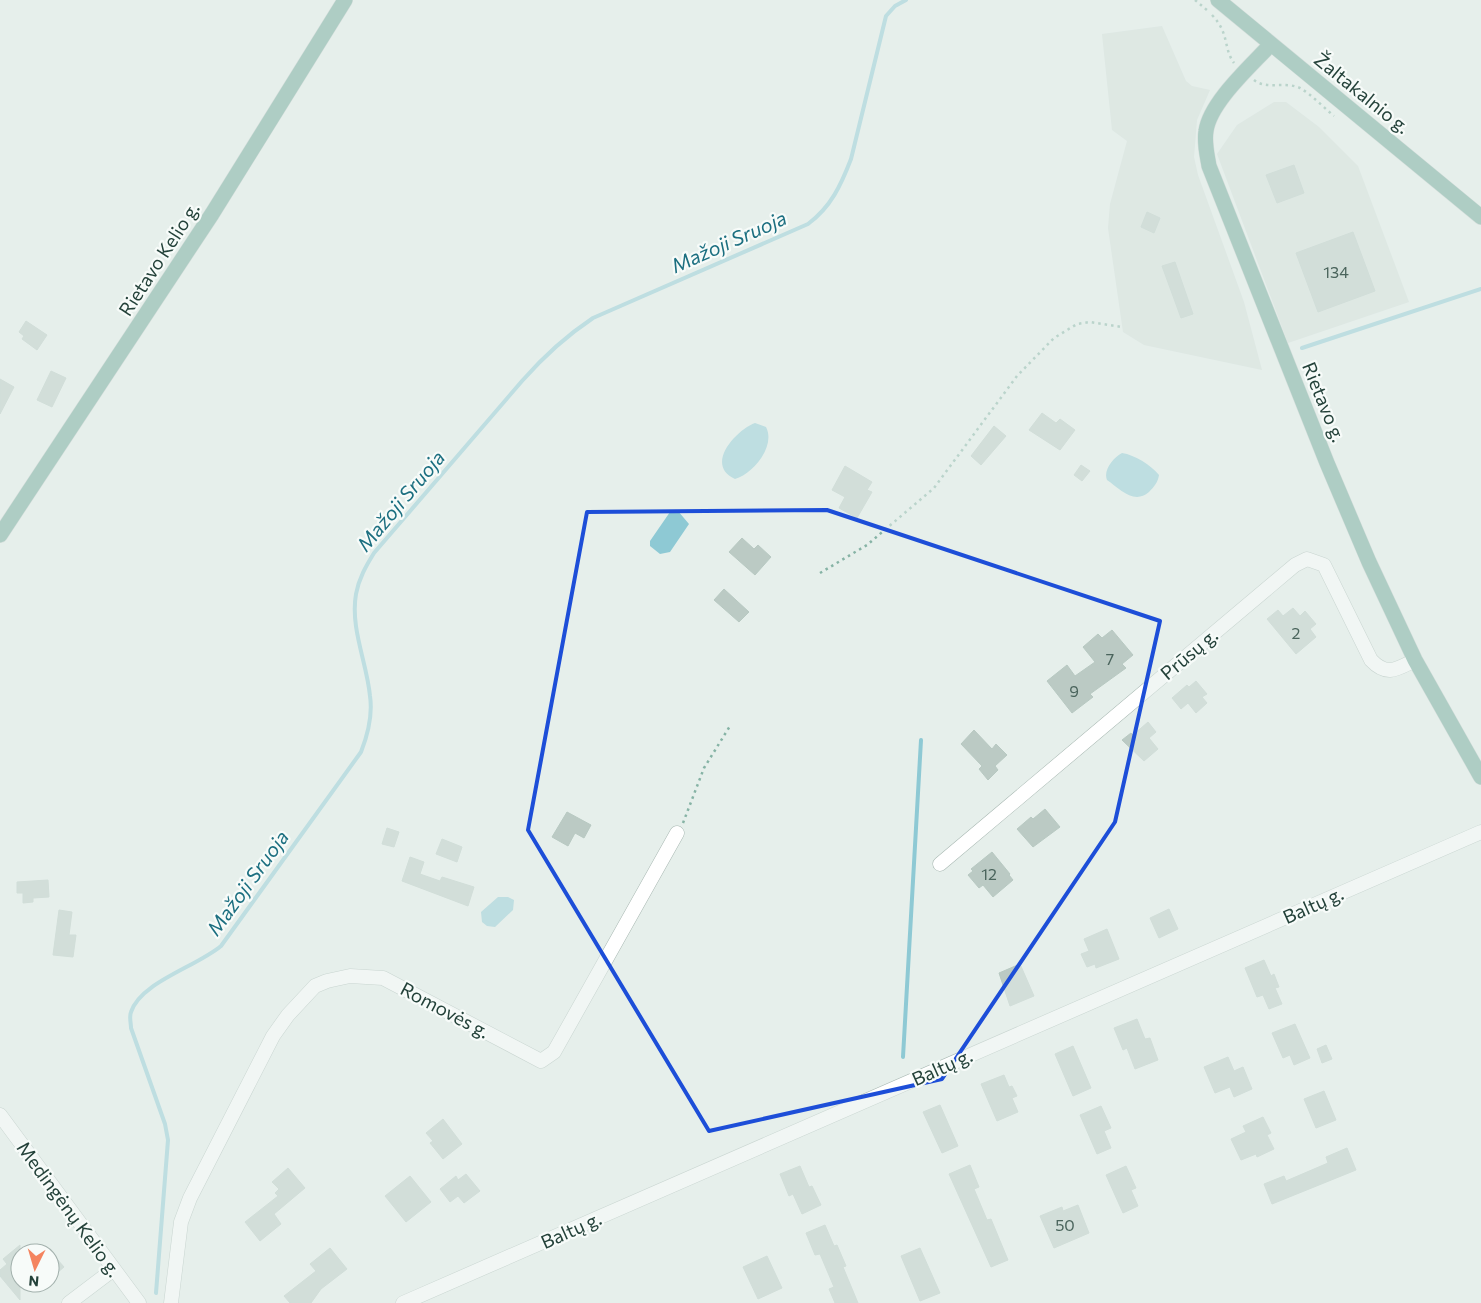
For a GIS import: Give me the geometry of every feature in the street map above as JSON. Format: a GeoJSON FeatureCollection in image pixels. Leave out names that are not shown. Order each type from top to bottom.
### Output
{"type":"FeatureCollection","features":[{"type":"Feature","properties":{"kind":"main road","name":"Rietavo Kelio g."},"geometry":{"type":"LineString","coordinates":[[0,535],[212,214],[345,0]]}},
{"type":"Feature","properties":{"kind":"main road","name":"Žaltakalnio g."},"geometry":{"type":"LineString","coordinates":[[1218,0],[1481,217]]}},
{"type":"Feature","properties":{"kind":"main road","name":"Rietavo g."},"geometry":{"type":"LineString","coordinates":[[1271,44],[1214,107],[1208,120],[1205,138],[1209,166],[1327,464],[1414,660],[1481,777]]}},
{"type":"Feature","properties":{"kind":"street","name":"Prūsų g."},"geometry":{"type":"LineString","coordinates":[[940,864],[1295,565],[1307,559],[1324,565],[1371,660],[1379,668],[1389,671],[1414,660]]}},
{"type":"Feature","properties":{"kind":"street","name":"Baltų g."},"geometry":{"type":"LineString","coordinates":[[403,1303],[1481,832]]}},
{"type":"Feature","properties":{"kind":"street","name":"Romovės g."},"geometry":{"type":"LineString","coordinates":[[171,1303],[180,1230],[190,1198],[273,1036],[300,1001],[315,986],[327,980],[350,976],[383,978],[541,1061],[554,1052],[677,833]]}},
{"type":"Feature","properties":{"kind":"street","name":"Medingėnų Kelio g."},"geometry":{"type":"LineString","coordinates":[[0,1115],[139,1303]]}},
{"type":"Feature","properties":{"kind":"street"},"geometry":{"type":"LineString","coordinates":[[68,1303],[114,1269]]}},
{"type":"Feature","properties":{"kind":"path"},"geometry":{"type":"LineString","coordinates":[[1195,0],[1222,27],[1230,57],[1258,83],[1288,85],[1300,88],[1337,118]]}},
{"type":"Feature","properties":{"kind":"path"},"geometry":{"type":"LineString","coordinates":[[820,572],[867,545],[934,488],[1017,376],[1065,329],[1084,323],[1100,323],[1122,327]]}},
{"type":"Feature","properties":{"kind":"path"},"geometry":{"type":"LineString","coordinates":[[677,833],[686,816],[704,768],[730,726]]}},
{"type":"Feature","properties":{"kind":"highlighted area"},"geometry":{"type":"Polygon","coordinates":[[[827,510],[1160,621],[1115,822],[942,1079],[709,1131],[528,830],[587,512],[827,510]]]}},
{"type":"Feature","properties":{"kind":"shaded area"},"geometry":{"type":"Polygon","coordinates":[[[1162,26],[1186,81],[1192,86],[1210,90],[1197,120],[1194,157],[1198,175],[1244,302],[1262,370],[1144,345],[1123,332],[1108,228],[1110,204],[1127,141],[1112,130],[1102,34],[1162,26]]]}},
{"type":"Feature","properties":{"kind":"shaded area"},"geometry":{"type":"Polygon","coordinates":[[[1274,102],[1286,102],[1319,127],[1358,166],[1409,302],[1288,343],[1217,154],[1237,125],[1274,102]]]}},
{"type":"Feature","properties":{"kind":"water"},"geometry":{"type":"Polygon","coordinates":[[[755,423],[766,427],[768,442],[761,458],[755,465],[742,476],[735,479],[726,473],[722,465],[726,448],[739,433],[755,423]]]}},
{"type":"Feature","properties":{"kind":"water"},"geometry":{"type":"Polygon","coordinates":[[[1122,453],[1142,461],[1159,475],[1154,486],[1143,496],[1138,497],[1127,494],[1107,480],[1106,472],[1108,468],[1115,458],[1122,453]]]}},
{"type":"Feature","properties":{"kind":"water"},"geometry":{"type":"Polygon","coordinates":[[[678,511],[689,524],[670,552],[660,554],[650,546],[650,541],[670,512],[678,511]]]}},
{"type":"Feature","properties":{"kind":"water"},"geometry":{"type":"Polygon","coordinates":[[[498,897],[508,897],[514,900],[513,910],[495,927],[487,926],[482,922],[481,912],[498,897]]]}},
{"type":"Feature","properties":{"kind":"building"},"geometry":{"type":"Polygon","coordinates":[[[1294,165],[1304,193],[1277,203],[1266,175],[1294,165]]]}},
{"type":"Feature","properties":{"kind":"building"},"geometry":{"type":"Polygon","coordinates":[[[1147,212],[1160,218],[1154,233],[1141,227],[1147,212]]]}},
{"type":"Feature","properties":{"kind":"building"},"geometry":{"type":"Polygon","coordinates":[[[1353,232],[1375,291],[1318,312],[1296,253],[1353,232]]]}},
{"type":"Feature","properties":{"kind":"building"},"geometry":{"type":"Polygon","coordinates":[[[1175,262],[1193,314],[1181,318],[1162,266],[1175,262]]]}},
{"type":"Feature","properties":{"kind":"building"},"geometry":{"type":"Polygon","coordinates":[[[26,321],[47,335],[37,350],[22,339],[24,336],[19,332],[26,321]]]}},
{"type":"Feature","properties":{"kind":"building"},"geometry":{"type":"Polygon","coordinates":[[[51,371],[66,378],[52,407],[37,400],[51,371]]]}},
{"type":"Feature","properties":{"kind":"building"},"geometry":{"type":"Polygon","coordinates":[[[0,379],[14,387],[0,414],[0,379]]]}},
{"type":"Feature","properties":{"kind":"building"},"geometry":{"type":"Polygon","coordinates":[[[1042,413],[1056,423],[1060,419],[1075,430],[1060,450],[1029,430],[1042,413]]]}},
{"type":"Feature","properties":{"kind":"building"},"geometry":{"type":"Polygon","coordinates":[[[994,426],[1006,436],[981,465],[971,456],[994,426]]]}},
{"type":"Feature","properties":{"kind":"building"},"geometry":{"type":"Polygon","coordinates":[[[1081,465],[1090,471],[1082,481],[1074,475],[1081,465]]]}},
{"type":"Feature","properties":{"kind":"building"},"geometry":{"type":"Polygon","coordinates":[[[845,466],[872,482],[867,490],[872,492],[857,518],[839,508],[845,497],[832,490],[845,466]]]}},
{"type":"Feature","properties":{"kind":"building"},"geometry":{"type":"Polygon","coordinates":[[[742,538],[754,549],[758,545],[771,557],[755,575],[729,552],[742,538]]]}},
{"type":"Feature","properties":{"kind":"building"},"geometry":{"type":"Polygon","coordinates":[[[724,589],[749,612],[739,622],[714,600],[724,589]]]}},
{"type":"Feature","properties":{"kind":"building"},"geometry":{"type":"Polygon","coordinates":[[[1293,608],[1300,616],[1305,611],[1316,624],[1310,629],[1316,637],[1296,654],[1267,619],[1278,610],[1283,616],[1293,608]]]}},
{"type":"Feature","properties":{"kind":"building"},"geometry":{"type":"Polygon","coordinates":[[[1112,630],[1133,655],[1122,664],[1126,668],[1090,694],[1093,697],[1072,713],[1047,681],[1067,665],[1075,676],[1095,662],[1083,647],[1098,634],[1102,638],[1112,630]]]}},
{"type":"Feature","properties":{"kind":"building"},"geometry":{"type":"Polygon","coordinates":[[[1196,681],[1207,694],[1202,697],[1207,703],[1196,713],[1188,703],[1181,709],[1172,698],[1187,685],[1189,687],[1196,681]]]}},
{"type":"Feature","properties":{"kind":"building"},"geometry":{"type":"Polygon","coordinates":[[[1148,722],[1156,732],[1149,738],[1158,749],[1144,761],[1122,740],[1131,733],[1133,735],[1148,722]]]}},
{"type":"Feature","properties":{"kind":"building"},"geometry":{"type":"Polygon","coordinates":[[[974,730],[992,749],[996,744],[1007,755],[995,766],[998,770],[988,780],[979,769],[982,766],[961,744],[974,730]]]}},
{"type":"Feature","properties":{"kind":"building"},"geometry":{"type":"Polygon","coordinates":[[[1045,809],[1060,827],[1033,847],[1017,829],[1031,817],[1033,819],[1045,809]]]}},
{"type":"Feature","properties":{"kind":"building"},"geometry":{"type":"Polygon","coordinates":[[[567,812],[591,825],[584,838],[575,833],[568,846],[552,837],[567,812]]]}},
{"type":"Feature","properties":{"kind":"building"},"geometry":{"type":"Polygon","coordinates":[[[387,828],[399,832],[394,847],[382,844],[387,828]]]}},
{"type":"Feature","properties":{"kind":"building"},"geometry":{"type":"Polygon","coordinates":[[[442,839],[462,847],[457,862],[436,854],[442,839]]]}},
{"type":"Feature","properties":{"kind":"building"},"geometry":{"type":"Polygon","coordinates":[[[992,852],[1013,880],[993,897],[983,885],[979,888],[968,875],[973,871],[971,869],[992,852]]]}},
{"type":"Feature","properties":{"kind":"building"},"geometry":{"type":"Polygon","coordinates":[[[410,857],[424,862],[420,874],[440,881],[442,877],[474,887],[468,906],[402,881],[410,857]]]}},
{"type":"Feature","properties":{"kind":"building"},"geometry":{"type":"Polygon","coordinates":[[[48,880],[49,897],[33,898],[33,902],[23,903],[23,893],[17,893],[17,882],[48,880]]]}},
{"type":"Feature","properties":{"kind":"building"},"geometry":{"type":"Polygon","coordinates":[[[1169,909],[1178,929],[1159,938],[1150,918],[1169,909]]]}},
{"type":"Feature","properties":{"kind":"building"},"geometry":{"type":"Polygon","coordinates":[[[59,910],[72,912],[69,935],[76,935],[73,957],[53,955],[59,910]]]}},
{"type":"Feature","properties":{"kind":"building"},"geometry":{"type":"Polygon","coordinates":[[[1107,929],[1119,959],[1096,968],[1095,964],[1087,967],[1081,954],[1089,951],[1084,939],[1107,929]]]}},
{"type":"Feature","properties":{"kind":"building"},"geometry":{"type":"Polygon","coordinates":[[[1264,960],[1271,976],[1274,974],[1279,987],[1275,988],[1282,1004],[1269,1009],[1263,995],[1257,997],[1245,968],[1264,960]]]}},
{"type":"Feature","properties":{"kind":"building"},"geometry":{"type":"Polygon","coordinates":[[[1020,964],[1034,996],[1010,1006],[999,973],[1020,964]]]}},
{"type":"Feature","properties":{"kind":"building"},"geometry":{"type":"Polygon","coordinates":[[[1137,1019],[1145,1039],[1150,1038],[1158,1060],[1135,1069],[1127,1048],[1123,1050],[1114,1028],[1137,1019]]]}},
{"type":"Feature","properties":{"kind":"building"},"geometry":{"type":"Polygon","coordinates":[[[1295,1024],[1310,1058],[1294,1065],[1290,1055],[1283,1058],[1272,1033],[1295,1024]]]}},
{"type":"Feature","properties":{"kind":"building"},"geometry":{"type":"Polygon","coordinates":[[[1326,1045],[1332,1059],[1322,1063],[1317,1049],[1326,1045]]]}},
{"type":"Feature","properties":{"kind":"building"},"geometry":{"type":"Polygon","coordinates":[[[1073,1046],[1091,1088],[1073,1096],[1055,1054],[1073,1046]]]}},
{"type":"Feature","properties":{"kind":"building"},"geometry":{"type":"Polygon","coordinates":[[[1228,1057],[1234,1071],[1243,1067],[1252,1089],[1234,1097],[1230,1087],[1215,1093],[1204,1067],[1228,1057]]]}},
{"type":"Feature","properties":{"kind":"building"},"geometry":{"type":"Polygon","coordinates":[[[1004,1075],[1009,1087],[1012,1086],[1017,1096],[1012,1098],[1018,1112],[997,1121],[981,1084],[1004,1075]]]}},
{"type":"Feature","properties":{"kind":"building"},"geometry":{"type":"Polygon","coordinates":[[[1324,1091],[1336,1120],[1316,1128],[1304,1099],[1324,1091]]]}},
{"type":"Feature","properties":{"kind":"building"},"geometry":{"type":"Polygon","coordinates":[[[940,1105],[958,1146],[942,1153],[923,1112],[940,1105]]]}},
{"type":"Feature","properties":{"kind":"building"},"geometry":{"type":"Polygon","coordinates":[[[1101,1106],[1111,1128],[1104,1131],[1111,1148],[1097,1154],[1080,1115],[1101,1106]]]}},
{"type":"Feature","properties":{"kind":"building"},"geometry":{"type":"Polygon","coordinates":[[[1263,1117],[1271,1133],[1267,1135],[1274,1149],[1257,1157],[1256,1154],[1241,1160],[1231,1139],[1246,1132],[1243,1126],[1263,1117]]]}},
{"type":"Feature","properties":{"kind":"building"},"geometry":{"type":"Polygon","coordinates":[[[443,1119],[462,1144],[443,1159],[430,1143],[433,1141],[426,1133],[443,1119]]]}},
{"type":"Feature","properties":{"kind":"building"},"geometry":{"type":"Polygon","coordinates":[[[1347,1148],[1356,1170],[1272,1204],[1264,1184],[1284,1176],[1286,1181],[1328,1163],[1326,1157],[1347,1148]]]}},
{"type":"Feature","properties":{"kind":"building"},"geometry":{"type":"Polygon","coordinates":[[[970,1165],[979,1187],[974,1189],[987,1220],[991,1219],[1008,1260],[991,1267],[949,1174],[970,1165]]]}},
{"type":"Feature","properties":{"kind":"building"},"geometry":{"type":"Polygon","coordinates":[[[800,1166],[809,1187],[812,1186],[821,1205],[802,1214],[793,1194],[789,1196],[780,1174],[800,1166]]]}},
{"type":"Feature","properties":{"kind":"building"},"geometry":{"type":"Polygon","coordinates":[[[1126,1166],[1136,1188],[1131,1190],[1138,1206],[1123,1213],[1106,1175],[1126,1166]]]}},
{"type":"Feature","properties":{"kind":"building"},"geometry":{"type":"Polygon","coordinates":[[[288,1168],[305,1188],[274,1214],[281,1224],[260,1241],[245,1222],[278,1196],[275,1193],[279,1189],[272,1182],[288,1168]]]}},
{"type":"Feature","properties":{"kind":"building"},"geometry":{"type":"Polygon","coordinates":[[[466,1174],[480,1191],[464,1203],[458,1196],[450,1202],[440,1189],[456,1176],[458,1180],[466,1174]]]}},
{"type":"Feature","properties":{"kind":"building"},"geometry":{"type":"Polygon","coordinates":[[[410,1176],[431,1202],[406,1222],[385,1196],[410,1176]]]}},
{"type":"Feature","properties":{"kind":"building"},"geometry":{"type":"Polygon","coordinates":[[[1078,1205],[1089,1233],[1054,1248],[1040,1216],[1062,1207],[1063,1211],[1078,1205]]]}},
{"type":"Feature","properties":{"kind":"building"},"geometry":{"type":"Polygon","coordinates":[[[825,1225],[834,1246],[837,1245],[846,1266],[843,1267],[858,1303],[835,1303],[829,1289],[834,1287],[820,1254],[815,1255],[806,1233],[825,1225]]]}},
{"type":"Feature","properties":{"kind":"building"},"geometry":{"type":"Polygon","coordinates":[[[330,1248],[347,1269],[321,1289],[311,1303],[290,1303],[284,1296],[316,1271],[310,1264],[330,1248]]]}},
{"type":"Feature","properties":{"kind":"building"},"geometry":{"type":"Polygon","coordinates":[[[920,1248],[940,1293],[920,1301],[901,1256],[920,1248]]]}},
{"type":"Feature","properties":{"kind":"building"},"geometry":{"type":"Polygon","coordinates":[[[10,1253],[10,1288],[0,1276],[0,1270],[7,1264],[3,1259],[10,1253]]]}},
{"type":"Feature","properties":{"kind":"building"},"geometry":{"type":"Polygon","coordinates":[[[767,1256],[782,1288],[758,1299],[743,1267],[767,1256]]]}},
{"type":"Feature","properties":{"kind":"building"},"geometry":{"type":"Polygon","coordinates":[[[60,1262],[64,1267],[60,1270],[60,1262]]]}},
{"type":"Feature","properties":{"kind":"building"},"geometry":{"type":"Polygon","coordinates":[[[14,1293],[20,1293],[20,1300],[14,1293]]]}},
{"type":"Feature","properties":{"kind":"waterway","name":"Mažoji Sruoja"},"geometry":{"type":"LineString","coordinates":[[156,1293],[168,1140],[165,1124],[131,1028],[130,1014],[137,1001],[157,983],[221,946],[361,752],[369,725],[371,703],[357,633],[355,607],[359,583],[368,563],[374,553],[522,381],[564,339],[593,318],[808,224],[823,210],[839,187],[851,159],[886,16],[895,6],[906,0]]}},
{"type":"Feature","properties":{"kind":"waterway"},"geometry":{"type":"LineString","coordinates":[[1302,348],[1481,289]]}},
{"type":"Feature","properties":{"kind":"waterway"},"geometry":{"type":"LineString","coordinates":[[903,1057],[921,740]]}}]}
